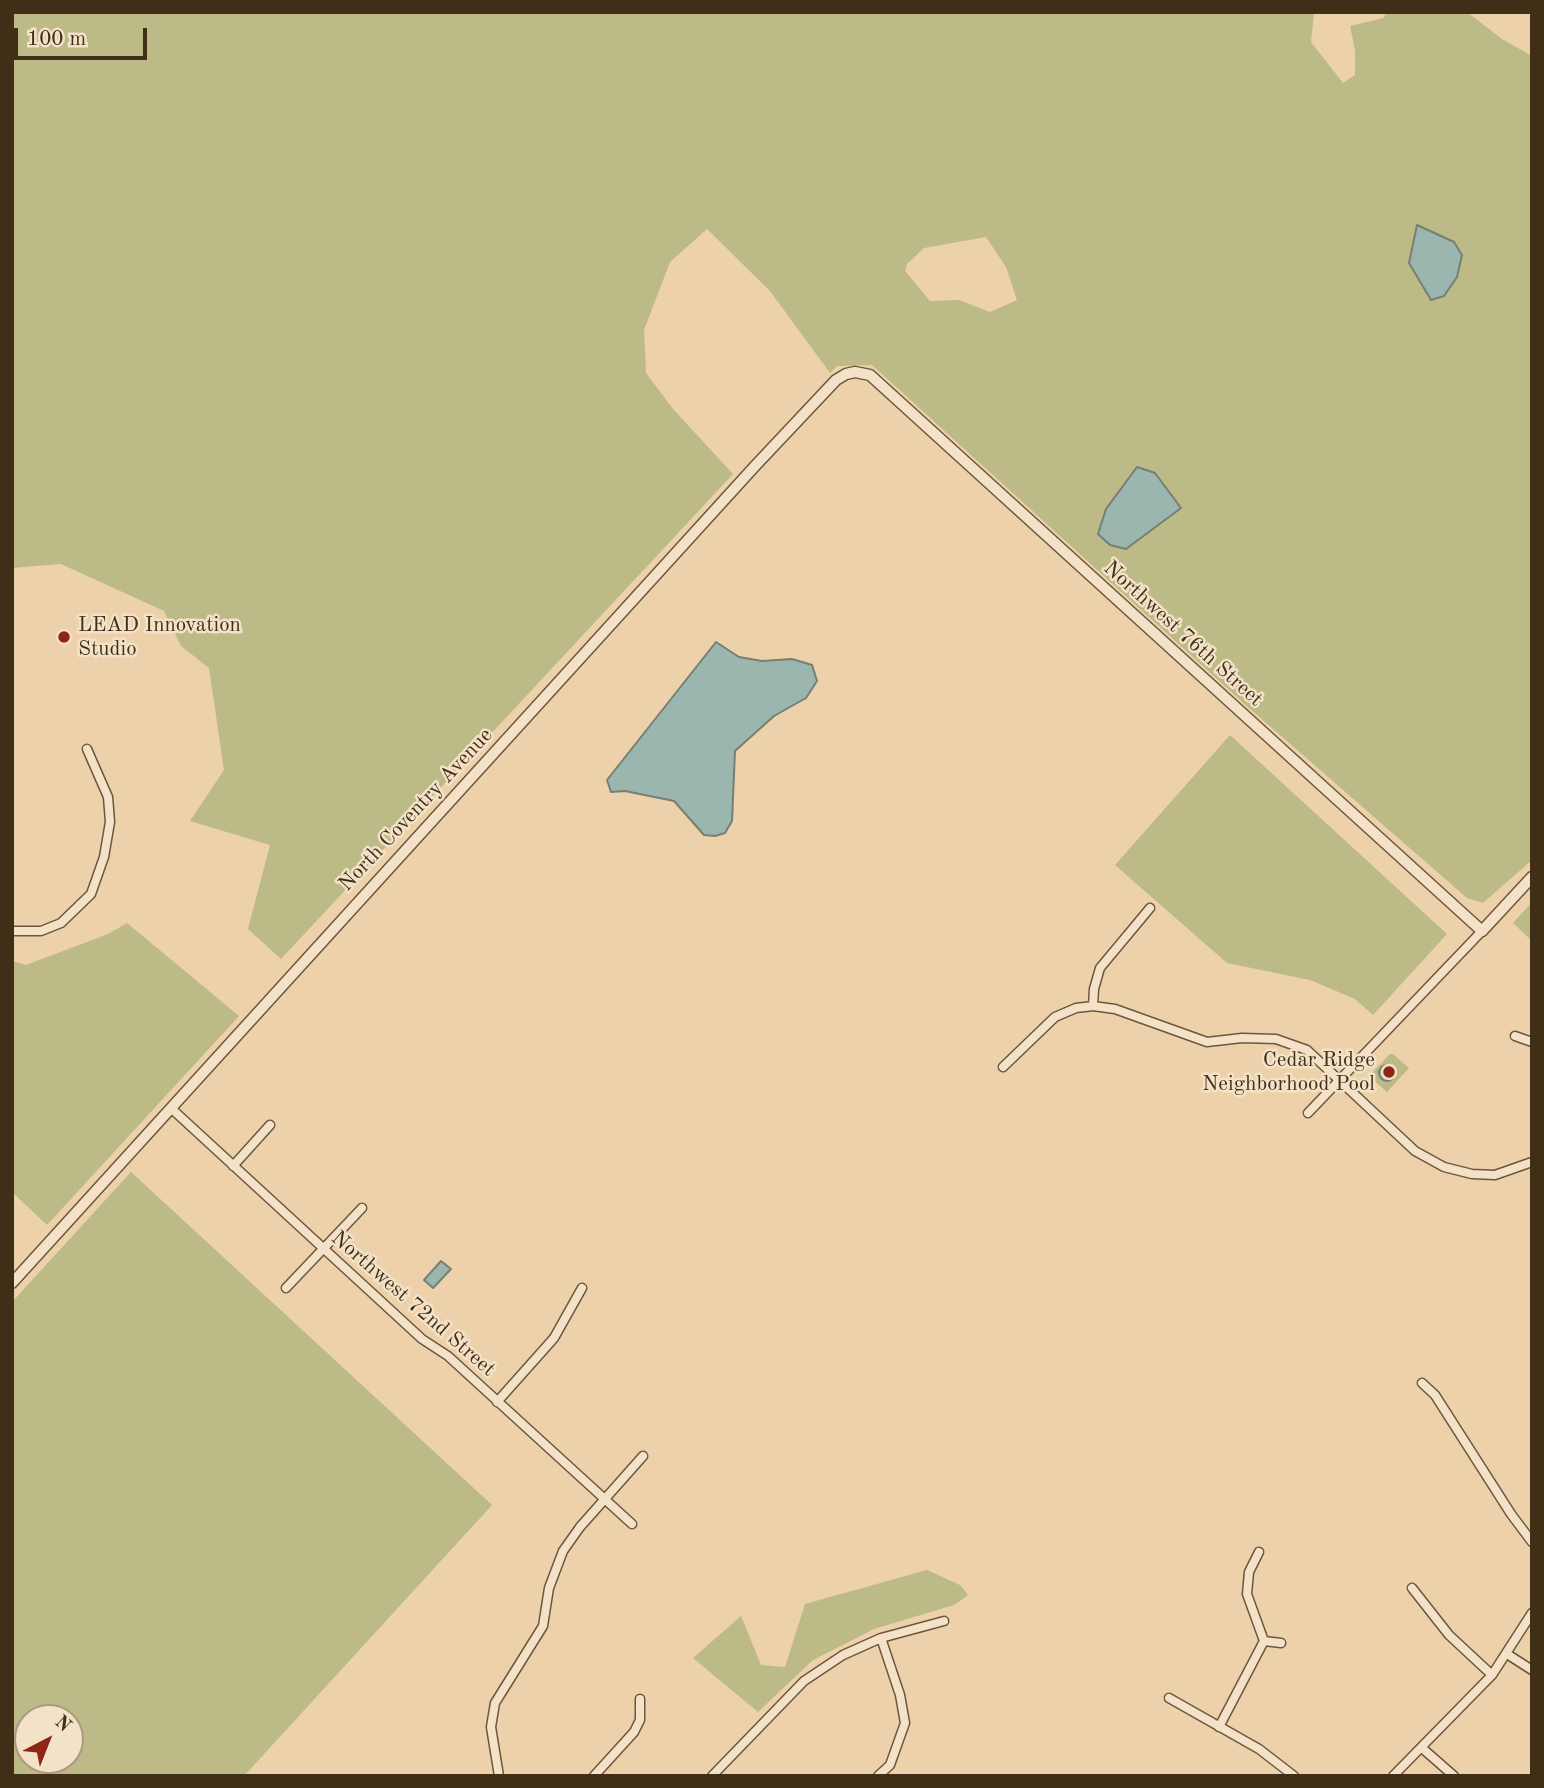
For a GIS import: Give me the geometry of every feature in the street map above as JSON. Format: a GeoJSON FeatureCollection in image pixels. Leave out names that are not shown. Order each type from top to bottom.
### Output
{"type":"FeatureCollection","features":[{"type":"Feature","properties":{"kind":"street","name":"Northwest 76th Street"},"geometry":{"type":"LineString","coordinates":[[855,372],[870,375],[1482,931]]}},
{"type":"Feature","properties":{"kind":"street","name":"North Coventry Avenue"},"geometry":{"type":"LineString","coordinates":[[12,1283],[173,1110],[280,986],[755,466],[836,380],[855,372]]}},
{"type":"Feature","properties":{"kind":"street"},"geometry":{"type":"LineString","coordinates":[[12,931],[41,931],[61,923],[91,894],[104,857],[110,822],[108,797],[87,749]]}},
{"type":"Feature","properties":{"kind":"street"},"geometry":{"type":"LineString","coordinates":[[1308,1113],[1409,1011],[1532,877]]}},
{"type":"Feature","properties":{"kind":"street"},"geometry":{"type":"LineString","coordinates":[[1093,1006],[1100,968],[1150,908]]}},
{"type":"Feature","properties":{"kind":"street"},"geometry":{"type":"LineString","coordinates":[[1003,1067],[1055,1017],[1093,1006],[1115,1009],[1206,1042],[1242,1038],[1276,1039],[1307,1050],[1415,1151],[1444,1167],[1472,1174],[1495,1175],[1532,1162]]}},
{"type":"Feature","properties":{"kind":"street"},"geometry":{"type":"LineString","coordinates":[[1515,1036],[1532,1042]]}},
{"type":"Feature","properties":{"kind":"street","name":"Northwest 72nd Street"},"geometry":{"type":"LineString","coordinates":[[173,1110],[422,1339],[448,1356],[632,1524]]}},
{"type":"Feature","properties":{"kind":"street"},"geometry":{"type":"LineString","coordinates":[[233,1166],[270,1125]]}},
{"type":"Feature","properties":{"kind":"street"},"geometry":{"type":"LineString","coordinates":[[286,1288],[362,1208]]}},
{"type":"Feature","properties":{"kind":"street"},"geometry":{"type":"LineString","coordinates":[[497,1402],[554,1338],[582,1288]]}},
{"type":"Feature","properties":{"kind":"street"},"geometry":{"type":"LineString","coordinates":[[1422,1383],[1435,1395],[1503,1504],[1532,1542]]}},
{"type":"Feature","properties":{"kind":"street"},"geometry":{"type":"LineString","coordinates":[[499,1776],[491,1727],[495,1703],[543,1626],[549,1588],[563,1551],[643,1457]]}},
{"type":"Feature","properties":{"kind":"street"},"geometry":{"type":"LineString","coordinates":[[1219,1727],[1264,1641],[1247,1594],[1249,1572],[1259,1552]]}},
{"type":"Feature","properties":{"kind":"street"},"geometry":{"type":"LineString","coordinates":[[1412,1588],[1449,1635],[1492,1675]]}},
{"type":"Feature","properties":{"kind":"street"},"geometry":{"type":"LineString","coordinates":[[1394,1776],[1492,1675],[1532,1613]]}},
{"type":"Feature","properties":{"kind":"street"},"geometry":{"type":"LineString","coordinates":[[712,1776],[804,1681],[843,1655],[881,1638],[944,1621]]}},
{"type":"Feature","properties":{"kind":"street"},"geometry":{"type":"LineString","coordinates":[[878,1776],[890,1765],[905,1723],[900,1695],[881,1638]]}},
{"type":"Feature","properties":{"kind":"street"},"geometry":{"type":"LineString","coordinates":[[1264,1641],[1281,1643]]}},
{"type":"Feature","properties":{"kind":"street"},"geometry":{"type":"LineString","coordinates":[[1507,1654],[1532,1670]]}},
{"type":"Feature","properties":{"kind":"street"},"geometry":{"type":"LineString","coordinates":[[1169,1698],[1259,1749],[1294,1776]]}},
{"type":"Feature","properties":{"kind":"street"},"geometry":{"type":"LineString","coordinates":[[594,1776],[634,1732],[639,1720],[640,1699]]}},
{"type":"Feature","properties":{"kind":"street"},"geometry":{"type":"LineString","coordinates":[[1422,1748],[1454,1776]]}},
{"type":"Feature","properties":{"kind":"shaded area"},"geometry":{"type":"Polygon","coordinates":[[[12,12],[1314,12],[1311,42],[1343,83],[1355,75],[1355,50],[1350,26],[1383,18],[1387,12],[1467,12],[1502,39],[1532,56],[1532,860],[1483,903],[1467,898],[1249,708],[872,365],[837,366],[830,373],[770,291],[707,229],[670,262],[644,330],[646,373],[673,409],[733,474],[281,959],[248,929],[270,845],[190,821],[224,770],[209,668],[181,646],[164,611],[61,564],[12,568],[12,12]],[[986,237],[924,248],[907,264],[905,271],[930,301],[959,300],[990,312],[1017,300],[1006,267],[986,237]]]}},
{"type":"Feature","properties":{"kind":"shaded area"},"geometry":{"type":"Polygon","coordinates":[[[1230,735],[1447,934],[1373,1015],[1355,999],[1310,980],[1227,963],[1115,865],[1230,735]]]}},
{"type":"Feature","properties":{"kind":"shaded area"},"geometry":{"type":"Polygon","coordinates":[[[1532,902],[1532,941],[1513,923],[1532,902]]]}},
{"type":"Feature","properties":{"kind":"shaded area"},"geometry":{"type":"Polygon","coordinates":[[[127,923],[239,1016],[47,1225],[12,1192],[12,961],[26,965],[108,934],[127,923]]]}},
{"type":"Feature","properties":{"kind":"shaded area","name":"Cedar Ridge Neighborhood Pool"},"geometry":{"type":"Polygon","coordinates":[[[1390,1054],[1409,1068],[1387,1092],[1369,1076],[1390,1054]]]}},
{"type":"Feature","properties":{"kind":"shaded area"},"geometry":{"type":"Polygon","coordinates":[[[131,1172],[492,1505],[244,1776],[12,1776],[12,1302],[131,1172]]]}},
{"type":"Feature","properties":{"kind":"shaded area"},"geometry":{"type":"Polygon","coordinates":[[[927,1570],[960,1585],[968,1595],[954,1605],[874,1629],[813,1660],[758,1712],[693,1658],[741,1616],[761,1665],[785,1667],[805,1604],[927,1570]]]}},
{"type":"Feature","properties":{"kind":"water"},"geometry":{"type":"Polygon","coordinates":[[[1417,225],[1454,242],[1462,255],[1457,277],[1444,296],[1431,300],[1409,263],[1417,225]]]}},
{"type":"Feature","properties":{"kind":"water"},"geometry":{"type":"Polygon","coordinates":[[[1137,467],[1155,473],[1181,508],[1126,549],[1110,545],[1098,534],[1106,509],[1137,467]]]}},
{"type":"Feature","properties":{"kind":"water"},"geometry":{"type":"Polygon","coordinates":[[[716,642],[739,657],[762,661],[792,659],[812,665],[817,681],[806,698],[774,716],[735,751],[732,821],[725,833],[715,836],[704,835],[674,801],[625,791],[611,792],[607,780],[716,642]]]}},
{"type":"Feature","properties":{"kind":"water"},"geometry":{"type":"Polygon","coordinates":[[[1387,1065],[1393,1067],[1393,1079],[1387,1081],[1381,1079],[1379,1073],[1381,1067],[1387,1065]]]}},
{"type":"Feature","properties":{"kind":"water"},"geometry":{"type":"Polygon","coordinates":[[[441,1261],[451,1269],[433,1288],[424,1280],[441,1261]]]}},
{"type":"Feature","properties":{"kind":"place","name":"LEAD Innovation Studio"},"geometry":{"type":"Point","coordinates":[64,637]}},
{"type":"Feature","properties":{"kind":"place","name":"Cedar Ridge Neighborhood Pool"},"geometry":{"type":"Point","coordinates":[1389,1072]}}]}
